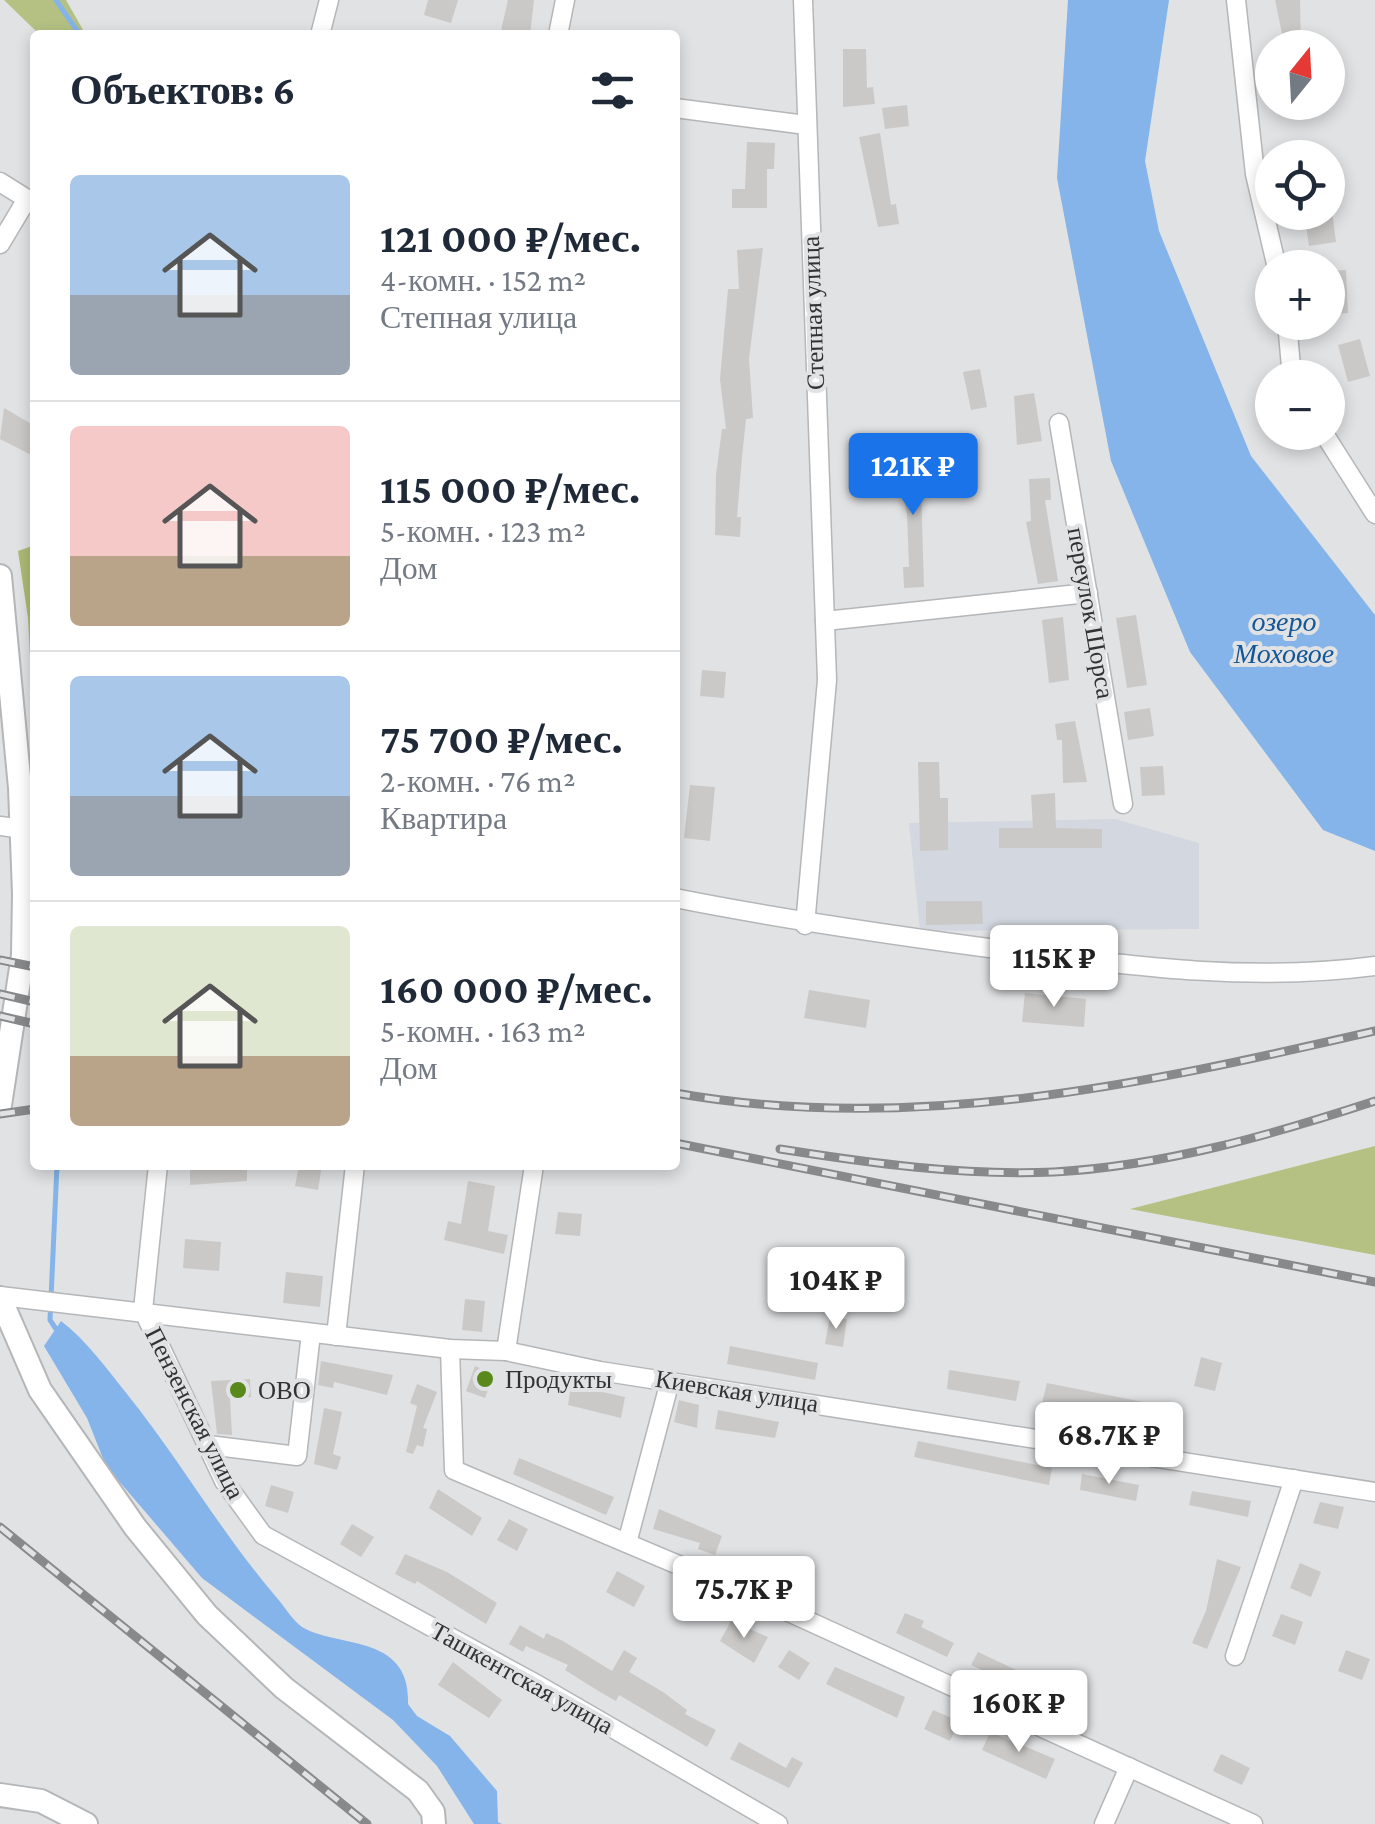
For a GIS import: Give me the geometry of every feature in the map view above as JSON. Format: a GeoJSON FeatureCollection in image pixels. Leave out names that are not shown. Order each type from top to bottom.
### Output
{"type":"FeatureCollection","features":[{"type":"Feature","properties":{"kind":"main road"},"geometry":{"type":"LineString","coordinates":[[0,1105],[22,955],[11,827],[28,790],[8,739],[2,590]]}},
{"type":"Feature","properties":{"kind":"main road"},"geometry":{"type":"LineString","coordinates":[[0,1297],[40,1390],[135,1527],[207,1615],[284,1688],[418,1792],[434,1812],[434,1824]]}},
{"type":"Feature","properties":{"kind":"main road"},"geometry":{"type":"LineString","coordinates":[[0,1795],[40,1801],[86,1824]]}},
{"type":"Feature","properties":{"kind":"street"},"geometry":{"type":"LineString","coordinates":[[321,30],[328,0]]}},
{"type":"Feature","properties":{"kind":"street"},"geometry":{"type":"LineString","coordinates":[[559,30],[565,0]]}},
{"type":"Feature","properties":{"kind":"street","name":"Степная улица"},"geometry":{"type":"LineString","coordinates":[[803,0],[827,680],[805,925]]}},
{"type":"Feature","properties":{"kind":"street"},"geometry":{"type":"LineString","coordinates":[[1236,0],[1256,174],[1273,250]]}},
{"type":"Feature","properties":{"kind":"street"},"geometry":{"type":"LineString","coordinates":[[680,109],[806,125]]}},
{"type":"Feature","properties":{"kind":"street"},"geometry":{"type":"LineString","coordinates":[[0,182],[28,199],[0,244]]}},
{"type":"Feature","properties":{"kind":"street","name":"переулок Щорса"},"geometry":{"type":"LineString","coordinates":[[1060,423],[1123,804]]}},
{"type":"Feature","properties":{"kind":"street"},"geometry":{"type":"LineString","coordinates":[[1334,450],[1375,514]]}},
{"type":"Feature","properties":{"kind":"street"},"geometry":{"type":"LineString","coordinates":[[825,621],[1088,593]]}},
{"type":"Feature","properties":{"kind":"street"},"geometry":{"type":"LineString","coordinates":[[680,899],[805,925],[1177,972],[1324,973],[1375,966]]}},
{"type":"Feature","properties":{"kind":"street","name":"Пензенская улица"},"geometry":{"type":"LineString","coordinates":[[157,1170],[143,1310],[224,1481],[262,1536]]}},
{"type":"Feature","properties":{"kind":"street"},"geometry":{"type":"LineString","coordinates":[[336,1336],[353,1170]]}},
{"type":"Feature","properties":{"kind":"street"},"geometry":{"type":"LineString","coordinates":[[506,1350],[533,1170]]}},
{"type":"Feature","properties":{"kind":"street","name":"Киевская улица"},"geometry":{"type":"LineString","coordinates":[[0,1297],[143,1310],[450,1349],[506,1350],[670,1381],[1375,1492]]}},
{"type":"Feature","properties":{"kind":"street"},"geometry":{"type":"LineString","coordinates":[[208,1446],[297,1456],[311,1332]]}},
{"type":"Feature","properties":{"kind":"street"},"geometry":{"type":"LineString","coordinates":[[450,1349],[454,1470],[627,1543],[1253,1824]]}},
{"type":"Feature","properties":{"kind":"street"},"geometry":{"type":"LineString","coordinates":[[627,1543],[670,1381]]}},
{"type":"Feature","properties":{"kind":"street"},"geometry":{"type":"LineString","coordinates":[[1235,1656],[1294,1479]]}},
{"type":"Feature","properties":{"kind":"street","name":"Ташкентская улица"},"geometry":{"type":"LineString","coordinates":[[262,1536],[538,1685],[778,1824]]}},
{"type":"Feature","properties":{"kind":"street"},"geometry":{"type":"LineString","coordinates":[[1104,1824],[1128,1767]]}},
{"type":"Feature","properties":{"kind":"shaded area"},"geometry":{"type":"Polygon","coordinates":[[[1115,819],[1199,843],[1199,929],[920,931],[909,823],[1115,819]]]}},
{"type":"Feature","properties":{"kind":"green space"},"geometry":{"type":"Polygon","coordinates":[[[4,0],[66,0],[83,30],[35,30],[4,0]]]}},
{"type":"Feature","properties":{"kind":"green space"},"geometry":{"type":"Polygon","coordinates":[[[30,547],[30,657],[28,618],[18,551],[30,547]]]}},
{"type":"Feature","properties":{"kind":"green space"},"geometry":{"type":"Polygon","coordinates":[[[1375,1146],[1375,1255],[1130,1209],[1375,1146]]]}},
{"type":"Feature","properties":{"kind":"water","name":"озеро Моховое"},"geometry":{"type":"Polygon","coordinates":[[[1068,0],[1169,0],[1145,161],[1159,231],[1251,456],[1375,615],[1375,851],[1323,830],[1190,652],[1111,461],[1057,178],[1068,0]]]}},
{"type":"Feature","properties":{"kind":"water"},"geometry":{"type":"Polygon","coordinates":[[[61,1321],[88,1346],[127,1394],[295,1621],[316,1633],[369,1647],[397,1665],[406,1681],[408,1704],[417,1716],[450,1736],[497,1791],[498,1822],[502,1824],[474,1824],[437,1766],[393,1720],[202,1578],[106,1466],[87,1418],[44,1346],[61,1321]]]}},
{"type":"Feature","properties":{"kind":"building"},"geometry":{"type":"Polygon","coordinates":[[[428,0],[458,0],[451,23],[424,15],[428,0]]]}},
{"type":"Feature","properties":{"kind":"building"},"geometry":{"type":"Polygon","coordinates":[[[508,0],[534,0],[531,30],[501,30],[508,0]]]}},
{"type":"Feature","properties":{"kind":"building"},"geometry":{"type":"Polygon","coordinates":[[[1275,0],[1300,0],[1301,30],[1281,30],[1275,0]]]}},
{"type":"Feature","properties":{"kind":"building"},"geometry":{"type":"Polygon","coordinates":[[[843,49],[866,49],[867,88],[873,87],[875,104],[843,107],[843,49]]]}},
{"type":"Feature","properties":{"kind":"building"},"geometry":{"type":"Polygon","coordinates":[[[907,105],[909,126],[885,129],[882,108],[907,105]]]}},
{"type":"Feature","properties":{"kind":"building"},"geometry":{"type":"Polygon","coordinates":[[[880,133],[891,205],[896,204],[899,224],[878,227],[859,137],[880,133]]]}},
{"type":"Feature","properties":{"kind":"building"},"geometry":{"type":"Polygon","coordinates":[[[747,142],[775,143],[774,169],[767,169],[767,208],[732,208],[732,189],[745,189],[747,142]]]}},
{"type":"Feature","properties":{"kind":"building"},"geometry":{"type":"Polygon","coordinates":[[[1307,230],[1334,230],[1336,242],[1309,246],[1307,230]]]}},
{"type":"Feature","properties":{"kind":"building"},"geometry":{"type":"Polygon","coordinates":[[[763,248],[749,359],[753,418],[746,419],[737,517],[741,517],[740,537],[715,535],[716,475],[722,429],[726,429],[720,379],[728,289],[739,289],[737,250],[763,248]]]}},
{"type":"Feature","properties":{"kind":"building"},"geometry":{"type":"Polygon","coordinates":[[[1345,270],[1348,313],[1345,313],[1345,270]]]}},
{"type":"Feature","properties":{"kind":"building"},"geometry":{"type":"Polygon","coordinates":[[[1360,339],[1370,376],[1348,382],[1338,345],[1360,339]]]}},
{"type":"Feature","properties":{"kind":"building"},"geometry":{"type":"Polygon","coordinates":[[[980,369],[987,407],[971,410],[963,372],[980,369]]]}},
{"type":"Feature","properties":{"kind":"building"},"geometry":{"type":"Polygon","coordinates":[[[1034,393],[1042,441],[1017,445],[1014,396],[1034,393]]]}},
{"type":"Feature","properties":{"kind":"building"},"geometry":{"type":"Polygon","coordinates":[[[4,408],[30,423],[30,454],[0,439],[4,408]]]}},
{"type":"Feature","properties":{"kind":"building"},"geometry":{"type":"Polygon","coordinates":[[[920,454],[924,587],[904,588],[903,567],[909,567],[907,514],[895,458],[920,454]]]}},
{"type":"Feature","properties":{"kind":"building"},"geometry":{"type":"Polygon","coordinates":[[[1050,478],[1051,500],[1045,500],[1058,581],[1038,584],[1026,522],[1031,521],[1029,479],[1050,478]]]}},
{"type":"Feature","properties":{"kind":"building"},"geometry":{"type":"Polygon","coordinates":[[[1136,615],[1147,685],[1127,688],[1116,618],[1136,615]]]}},
{"type":"Feature","properties":{"kind":"building"},"geometry":{"type":"Polygon","coordinates":[[[1063,617],[1069,680],[1049,683],[1042,620],[1063,617]]]}},
{"type":"Feature","properties":{"kind":"building"},"geometry":{"type":"Polygon","coordinates":[[[702,670],[726,672],[724,698],[700,696],[702,670]]]}},
{"type":"Feature","properties":{"kind":"building"},"geometry":{"type":"Polygon","coordinates":[[[1150,708],[1154,736],[1128,740],[1124,712],[1150,708]]]}},
{"type":"Feature","properties":{"kind":"building"},"geometry":{"type":"Polygon","coordinates":[[[1075,721],[1087,782],[1063,783],[1062,740],[1057,740],[1055,724],[1075,721]]]}},
{"type":"Feature","properties":{"kind":"building"},"geometry":{"type":"Polygon","coordinates":[[[918,762],[939,762],[940,798],[948,798],[948,850],[920,851],[918,762]]]}},
{"type":"Feature","properties":{"kind":"building"},"geometry":{"type":"Polygon","coordinates":[[[1163,766],[1165,795],[1142,796],[1140,767],[1163,766]]]}},
{"type":"Feature","properties":{"kind":"building"},"geometry":{"type":"Polygon","coordinates":[[[690,785],[715,787],[710,841],[684,838],[690,785]]]}},
{"type":"Feature","properties":{"kind":"building"},"geometry":{"type":"Polygon","coordinates":[[[1055,793],[1056,828],[1102,829],[1102,848],[999,848],[999,828],[1033,828],[1031,795],[1055,793]]]}},
{"type":"Feature","properties":{"kind":"building"},"geometry":{"type":"Polygon","coordinates":[[[926,901],[982,901],[983,924],[926,925],[926,901]]]}},
{"type":"Feature","properties":{"kind":"building"},"geometry":{"type":"Polygon","coordinates":[[[809,990],[870,1000],[866,1028],[804,1018],[809,990]]]}},
{"type":"Feature","properties":{"kind":"building"},"geometry":{"type":"Polygon","coordinates":[[[1025,993],[1086,999],[1084,1027],[1022,1022],[1025,993]]]}},
{"type":"Feature","properties":{"kind":"building"},"geometry":{"type":"Polygon","coordinates":[[[190,1170],[247,1170],[247,1181],[190,1185],[190,1170]]]}},
{"type":"Feature","properties":{"kind":"building"},"geometry":{"type":"Polygon","coordinates":[[[298,1170],[321,1170],[318,1190],[295,1186],[298,1170]]]}},
{"type":"Feature","properties":{"kind":"building"},"geometry":{"type":"Polygon","coordinates":[[[468,1181],[495,1186],[488,1231],[508,1235],[504,1254],[444,1240],[448,1221],[461,1224],[468,1181]]]}},
{"type":"Feature","properties":{"kind":"building"},"geometry":{"type":"Polygon","coordinates":[[[558,1212],[582,1214],[580,1236],[555,1234],[558,1212]]]}},
{"type":"Feature","properties":{"kind":"building"},"geometry":{"type":"Polygon","coordinates":[[[185,1239],[221,1242],[219,1271],[183,1268],[185,1239]]]}},
{"type":"Feature","properties":{"kind":"building"},"geometry":{"type":"Polygon","coordinates":[[[286,1272],[323,1276],[320,1307],[283,1303],[286,1272]]]}},
{"type":"Feature","properties":{"kind":"building"},"geometry":{"type":"Polygon","coordinates":[[[465,1299],[485,1301],[482,1332],[462,1330],[465,1299]]]}},
{"type":"Feature","properties":{"kind":"building"},"geometry":{"type":"Polygon","coordinates":[[[830,1316],[847,1319],[843,1347],[825,1344],[830,1316]]]}},
{"type":"Feature","properties":{"kind":"building"},"geometry":{"type":"Polygon","coordinates":[[[730,1346],[818,1363],[815,1380],[727,1364],[730,1346]]]}},
{"type":"Feature","properties":{"kind":"building"},"geometry":{"type":"Polygon","coordinates":[[[1201,1357],[1222,1363],[1215,1391],[1194,1386],[1201,1357]]]}},
{"type":"Feature","properties":{"kind":"building"},"geometry":{"type":"Polygon","coordinates":[[[321,1361],[393,1375],[387,1395],[334,1382],[333,1388],[318,1385],[321,1361]]]}},
{"type":"Feature","properties":{"kind":"building"},"geometry":{"type":"Polygon","coordinates":[[[475,1366],[494,1374],[485,1398],[466,1391],[475,1366]]]}},
{"type":"Feature","properties":{"kind":"building"},"geometry":{"type":"Polygon","coordinates":[[[949,1370],[1020,1381],[1016,1401],[947,1389],[949,1370]]]}},
{"type":"Feature","properties":{"kind":"building"},"geometry":{"type":"Polygon","coordinates":[[[250,1379],[251,1397],[230,1398],[232,1435],[217,1434],[211,1381],[250,1379]]]}},
{"type":"Feature","properties":{"kind":"building"},"geometry":{"type":"Polygon","coordinates":[[[1047,1383],[1148,1403],[1144,1422],[1042,1403],[1047,1383]]]}},
{"type":"Feature","properties":{"kind":"building"},"geometry":{"type":"Polygon","coordinates":[[[417,1384],[437,1392],[423,1428],[427,1429],[423,1447],[417,1445],[413,1454],[406,1452],[417,1406],[410,1403],[417,1384]]]}},
{"type":"Feature","properties":{"kind":"building"},"geometry":{"type":"Polygon","coordinates":[[[571,1385],[625,1397],[621,1418],[568,1405],[571,1385]]]}},
{"type":"Feature","properties":{"kind":"building"},"geometry":{"type":"Polygon","coordinates":[[[679,1400],[699,1405],[697,1428],[674,1422],[679,1400]]]}},
{"type":"Feature","properties":{"kind":"building"},"geometry":{"type":"Polygon","coordinates":[[[324,1408],[342,1412],[333,1454],[341,1457],[337,1470],[314,1464],[324,1408]]]}},
{"type":"Feature","properties":{"kind":"building"},"geometry":{"type":"Polygon","coordinates":[[[718,1410],[779,1422],[775,1438],[715,1429],[718,1410]]]}},
{"type":"Feature","properties":{"kind":"building"},"geometry":{"type":"Polygon","coordinates":[[[918,1441],[1052,1468],[1049,1485],[914,1457],[918,1441]]]}},
{"type":"Feature","properties":{"kind":"building"},"geometry":{"type":"Polygon","coordinates":[[[519,1458],[614,1497],[606,1515],[513,1474],[519,1458]]]}},
{"type":"Feature","properties":{"kind":"building"},"geometry":{"type":"Polygon","coordinates":[[[1082,1474],[1139,1485],[1136,1501],[1080,1490],[1082,1474]]]}},
{"type":"Feature","properties":{"kind":"building"},"geometry":{"type":"Polygon","coordinates":[[[271,1485],[294,1492],[288,1513],[265,1506],[271,1485]]]}},
{"type":"Feature","properties":{"kind":"building"},"geometry":{"type":"Polygon","coordinates":[[[438,1489],[482,1518],[472,1536],[429,1508],[438,1489]]]}},
{"type":"Feature","properties":{"kind":"building"},"geometry":{"type":"Polygon","coordinates":[[[1192,1491],[1251,1501],[1248,1517],[1189,1505],[1192,1491]]]}},
{"type":"Feature","properties":{"kind":"building"},"geometry":{"type":"Polygon","coordinates":[[[1320,1502],[1344,1507],[1338,1529],[1313,1523],[1320,1502]]]}},
{"type":"Feature","properties":{"kind":"building"},"geometry":{"type":"Polygon","coordinates":[[[659,1509],[722,1536],[715,1555],[698,1549],[700,1543],[653,1529],[659,1509]]]}},
{"type":"Feature","properties":{"kind":"building"},"geometry":{"type":"Polygon","coordinates":[[[509,1519],[528,1529],[517,1551],[497,1540],[509,1519]]]}},
{"type":"Feature","properties":{"kind":"building"},"geometry":{"type":"Polygon","coordinates":[[[352,1524],[374,1537],[361,1557],[340,1544],[352,1524]]]}},
{"type":"Feature","properties":{"kind":"building"},"geometry":{"type":"Polygon","coordinates":[[[405,1554],[447,1572],[497,1603],[486,1624],[417,1581],[415,1584],[395,1574],[405,1554]]]}},
{"type":"Feature","properties":{"kind":"building"},"geometry":{"type":"Polygon","coordinates":[[[1217,1559],[1241,1567],[1207,1649],[1192,1643],[1206,1611],[1217,1559]]]}},
{"type":"Feature","properties":{"kind":"building"},"geometry":{"type":"Polygon","coordinates":[[[1300,1563],[1321,1572],[1311,1597],[1290,1588],[1300,1563]]]}},
{"type":"Feature","properties":{"kind":"building"},"geometry":{"type":"Polygon","coordinates":[[[617,1571],[645,1586],[634,1607],[606,1592],[617,1571]]]}},
{"type":"Feature","properties":{"kind":"building"},"geometry":{"type":"Polygon","coordinates":[[[905,1613],[924,1621],[921,1627],[954,1643],[947,1657],[896,1633],[905,1613]]]}},
{"type":"Feature","properties":{"kind":"building"},"geometry":{"type":"Polygon","coordinates":[[[1281,1614],[1303,1622],[1295,1645],[1272,1636],[1281,1614]]]}},
{"type":"Feature","properties":{"kind":"building"},"geometry":{"type":"Polygon","coordinates":[[[731,1621],[768,1637],[754,1663],[720,1641],[731,1621]]]}},
{"type":"Feature","properties":{"kind":"building"},"geometry":{"type":"Polygon","coordinates":[[[520,1625],[544,1639],[546,1633],[563,1641],[612,1671],[624,1650],[637,1658],[629,1672],[687,1710],[685,1714],[716,1730],[707,1747],[619,1695],[616,1701],[600,1692],[565,1670],[568,1665],[526,1646],[523,1652],[509,1644],[520,1625]]]}},
{"type":"Feature","properties":{"kind":"building"},"geometry":{"type":"Polygon","coordinates":[[[789,1650],[810,1663],[799,1680],[778,1667],[789,1650]]]}},
{"type":"Feature","properties":{"kind":"building"},"geometry":{"type":"Polygon","coordinates":[[[1346,1650],[1370,1659],[1362,1680],[1338,1671],[1346,1650]]]}},
{"type":"Feature","properties":{"kind":"building"},"geometry":{"type":"Polygon","coordinates":[[[978,1652],[1061,1691],[1063,1687],[1082,1696],[1075,1712],[971,1665],[978,1652]]]}},
{"type":"Feature","properties":{"kind":"building"},"geometry":{"type":"Polygon","coordinates":[[[453,1662],[502,1700],[489,1718],[438,1685],[453,1662]]]}},
{"type":"Feature","properties":{"kind":"building"},"geometry":{"type":"Polygon","coordinates":[[[835,1667],[905,1697],[897,1718],[826,1684],[835,1667]]]}},
{"type":"Feature","properties":{"kind":"building"},"geometry":{"type":"Polygon","coordinates":[[[933,1710],[959,1721],[950,1741],[924,1729],[933,1710]]]}},
{"type":"Feature","properties":{"kind":"building"},"geometry":{"type":"Polygon","coordinates":[[[990,1732],[1055,1759],[1046,1779],[982,1750],[990,1732]]]}},
{"type":"Feature","properties":{"kind":"building"},"geometry":{"type":"Polygon","coordinates":[[[739,1742],[786,1768],[792,1757],[803,1763],[789,1788],[730,1759],[739,1742]]]}},
{"type":"Feature","properties":{"kind":"building"},"geometry":{"type":"Polygon","coordinates":[[[1221,1754],[1250,1768],[1242,1785],[1213,1771],[1221,1754]]]}},
{"type":"Feature","properties":{"kind":"waterway"},"geometry":{"type":"LineString","coordinates":[[56,0],[77,30]]}},
{"type":"Feature","properties":{"kind":"waterway"},"geometry":{"type":"LineString","coordinates":[[57,1170],[50,1320],[58,1332]]}},
{"type":"Feature","properties":{"kind":"railway"},"geometry":{"type":"LineString","coordinates":[[0,960],[30,966]]}},
{"type":"Feature","properties":{"kind":"railway"},"geometry":{"type":"LineString","coordinates":[[0,994],[30,1001]]}},
{"type":"Feature","properties":{"kind":"railway"},"geometry":{"type":"LineString","coordinates":[[0,1016],[30,1023]]}},
{"type":"Feature","properties":{"kind":"railway"},"geometry":{"type":"LineString","coordinates":[[680,1094],[764,1105],[940,1106],[1115,1085],[1375,1031]]}},
{"type":"Feature","properties":{"kind":"railway"},"geometry":{"type":"LineString","coordinates":[[780,1149],[951,1170],[1020,1173],[1095,1169],[1217,1147],[1375,1101]]}},
{"type":"Feature","properties":{"kind":"railway"},"geometry":{"type":"LineString","coordinates":[[0,1114],[30,1110]]}},
{"type":"Feature","properties":{"kind":"railway"},"geometry":{"type":"LineString","coordinates":[[680,1144],[1375,1282]]}},
{"type":"Feature","properties":{"kind":"railway"},"geometry":{"type":"LineString","coordinates":[[0,1527],[367,1824]]}},
{"type":"Feature","properties":{"kind":"place","name":"Продукты"},"geometry":{"type":"Point","coordinates":[485,1379]}},
{"type":"Feature","properties":{"kind":"place","name":"ОВО"},"geometry":{"type":"Point","coordinates":[238,1390]}}]}
